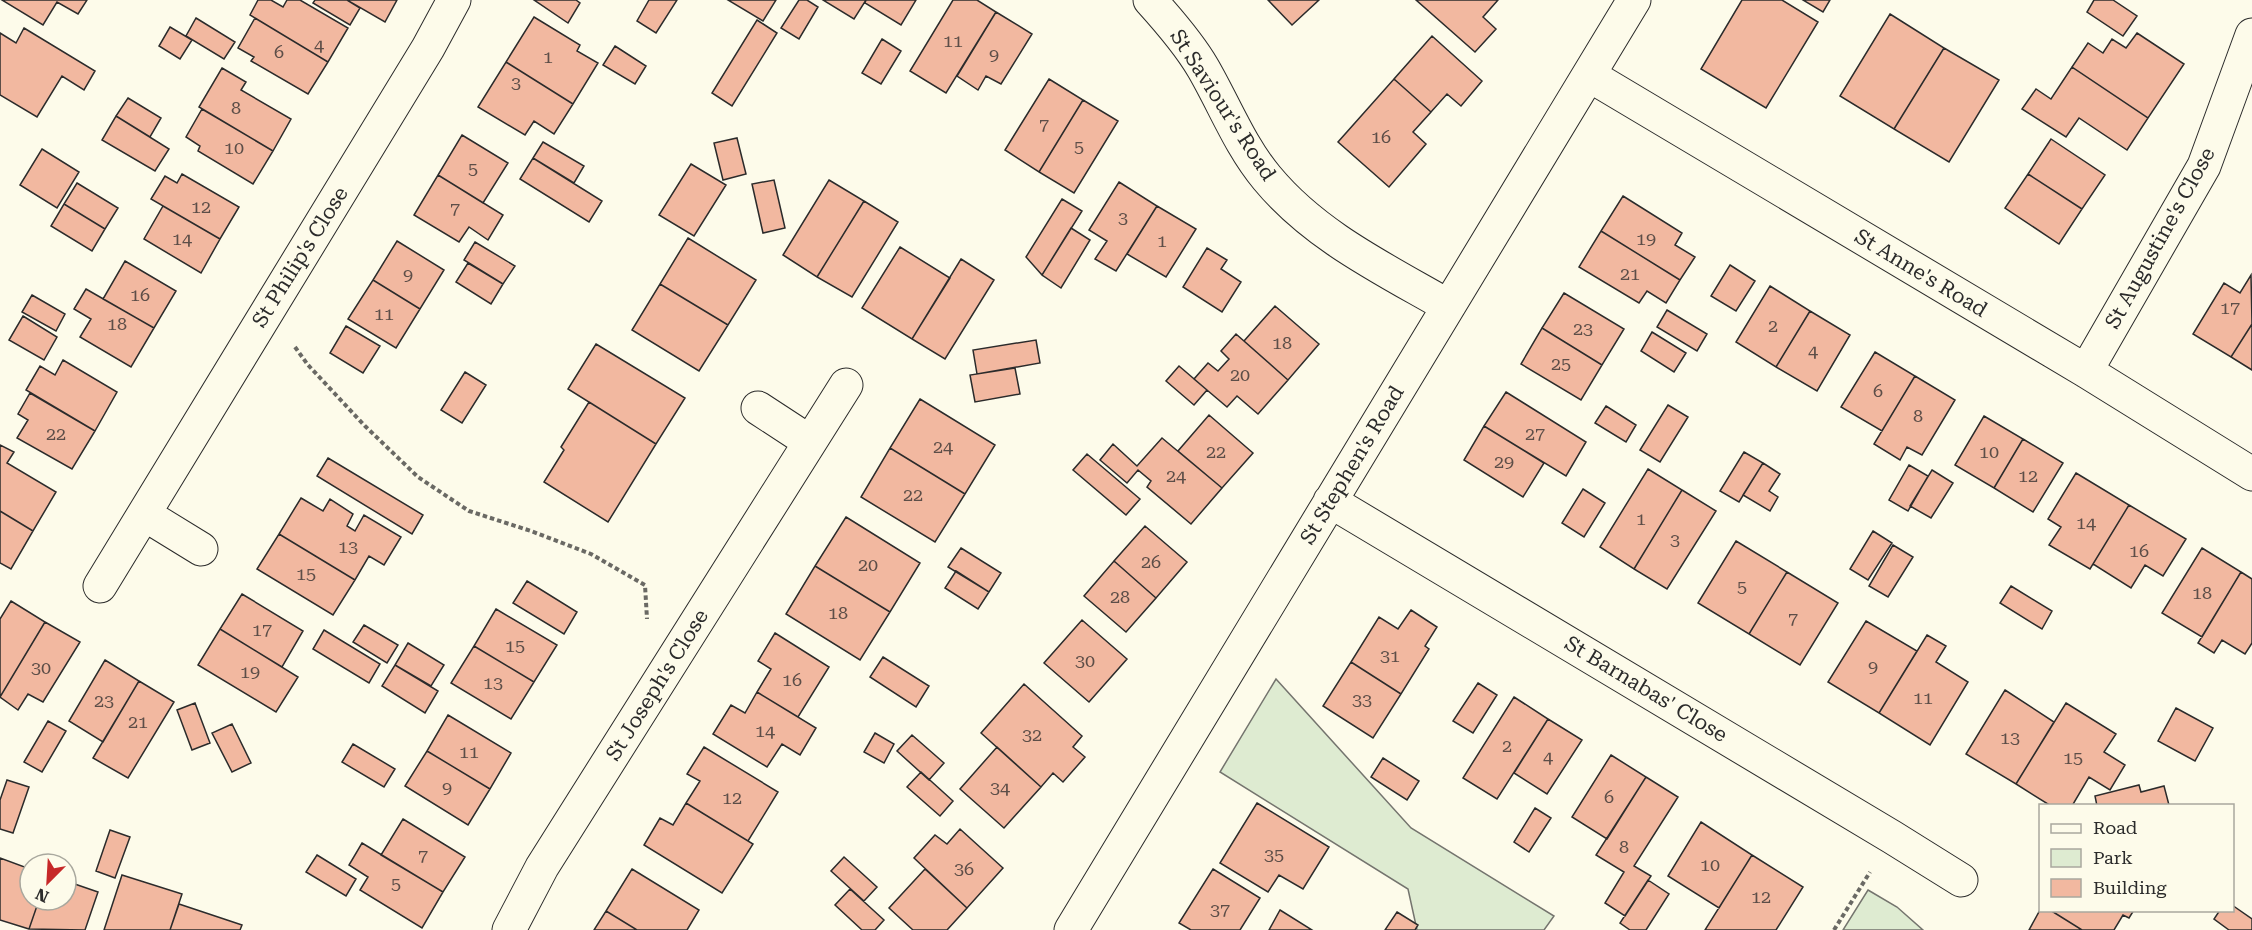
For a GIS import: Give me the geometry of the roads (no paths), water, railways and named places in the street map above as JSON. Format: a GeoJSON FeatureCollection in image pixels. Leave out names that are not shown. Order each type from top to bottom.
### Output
{"type":"FeatureCollection","features":[{"type":"Feature","properties":{"kind":"street","name":"St Philip's Close"},"geometry":{"type":"LineString","coordinates":[[100,586],[428,48],[454,0]]}},
{"type":"Feature","properties":{"kind":"street","name":"St Saviour's Road"},"geometry":{"type":"LineString","coordinates":[[1150,0],[1167,18],[1202,66],[1242,140],[1266,178],[1304,215],[1340,243],[1448,306]]}},
{"type":"Feature","properties":{"kind":"street","name":"St Stephen's Road"},"geometry":{"type":"LineString","coordinates":[[1071,930],[1634,0]]}},
{"type":"Feature","properties":{"kind":"street","name":"St Augustine's Close"},"geometry":{"type":"LineString","coordinates":[[2086,371],[2204,166],[2252,35]]}},
{"type":"Feature","properties":{"kind":"street","name":"St Anne's Road"},"geometry":{"type":"LineString","coordinates":[[1589,75],[2086,371],[2252,474]]}},
{"type":"Feature","properties":{"kind":"street","name":"St Joseph's Close"},"geometry":{"type":"LineString","coordinates":[[509,930],[548,856],[846,385]]}},
{"type":"Feature","properties":{"kind":"street"},"geometry":{"type":"LineString","coordinates":[[758,408],[810,442]]}},
{"type":"Feature","properties":{"kind":"street","name":"St Barnabas' Close"},"geometry":{"type":"LineString","coordinates":[[1330,501],[1882,830],[1961,880]]}},
{"type":"Feature","properties":{"kind":"street"},"geometry":{"type":"LineString","coordinates":[[144,514],[201,549]]}}]}
